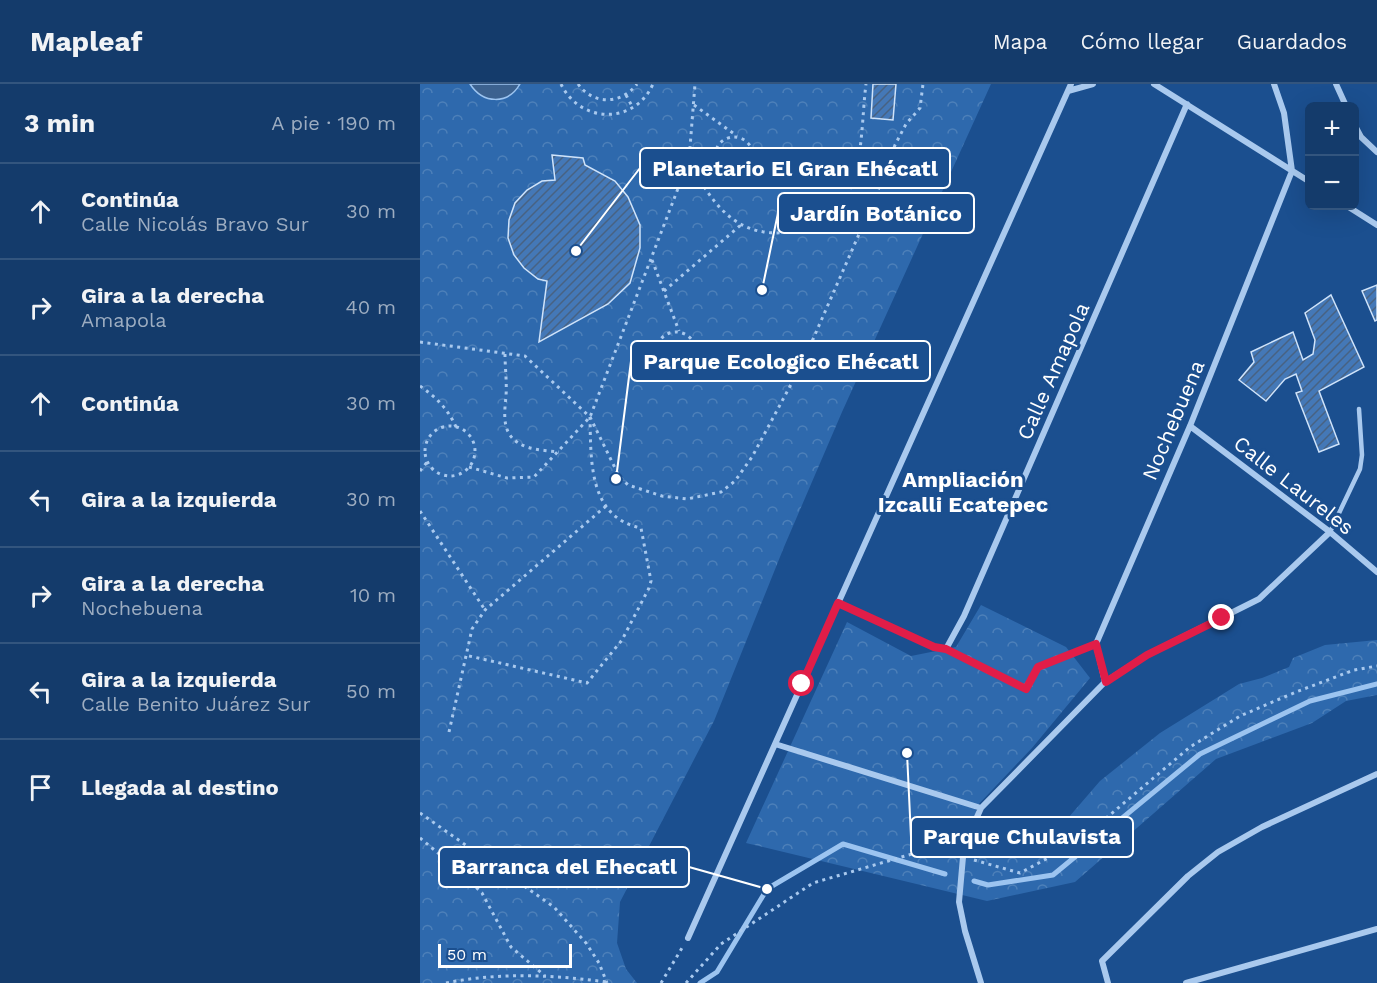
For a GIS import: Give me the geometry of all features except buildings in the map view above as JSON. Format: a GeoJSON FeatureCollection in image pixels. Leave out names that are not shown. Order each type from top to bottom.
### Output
{"type":"FeatureCollection","features":[{"type":"Feature","properties":{"kind":"street"},"geometry":{"type":"LineString","coordinates":[[688,938],[1071,84]]}},
{"type":"Feature","properties":{"kind":"street"},"geometry":{"type":"LineString","coordinates":[[1068,91],[1093,84]]}},
{"type":"Feature","properties":{"kind":"street"},"geometry":{"type":"LineString","coordinates":[[1274,84],[1284,113],[1292,171]]}},
{"type":"Feature","properties":{"kind":"street"},"geometry":{"type":"LineString","coordinates":[[1336,84],[1344,102]]}},
{"type":"Feature","properties":{"kind":"street"},"geometry":{"type":"LineString","coordinates":[[1158,85],[1305,179]]}},
{"type":"Feature","properties":{"kind":"street","name":"Calle Amapola"},"geometry":{"type":"LineString","coordinates":[[946,649],[964,616],[1187,104]]}},
{"type":"Feature","properties":{"kind":"street"},"geometry":{"type":"LineString","coordinates":[[1359,133],[1377,152]]}},
{"type":"Feature","properties":{"kind":"street","name":"Nochebuena"},"geometry":{"type":"LineString","coordinates":[[1096,644],[1190,426],[1292,171]]}},
{"type":"Feature","properties":{"kind":"street"},"geometry":{"type":"LineString","coordinates":[[1353,210],[1377,225]]}},
{"type":"Feature","properties":{"kind":"street","name":"Calle Laureles"},"geometry":{"type":"LineString","coordinates":[[1190,426],[1330,532],[1377,572]]}},
{"type":"Feature","properties":{"kind":"street"},"geometry":{"type":"LineString","coordinates":[[981,983],[965,932],[959,902],[963,857],[969,835],[981,808],[1106,682],[1147,655],[1259,599],[1330,532]]}},
{"type":"Feature","properties":{"kind":"street"},"geometry":{"type":"LineString","coordinates":[[838,603],[934,647],[946,649]]}},
{"type":"Feature","properties":{"kind":"street"},"geometry":{"type":"LineString","coordinates":[[1096,644],[1106,682]]}},
{"type":"Feature","properties":{"kind":"street"},"geometry":{"type":"LineString","coordinates":[[775,744],[981,808]]}},
{"type":"Feature","properties":{"kind":"street"},"geometry":{"type":"LineString","coordinates":[[1108,983],[1102,961],[1188,876],[1218,852],[1262,827],[1377,774]]}},
{"type":"Feature","properties":{"kind":"street"},"geometry":{"type":"LineString","coordinates":[[1186,983],[1377,929]]}},
{"type":"Feature","properties":{"kind":"lane"},"geometry":{"type":"LineString","coordinates":[[1330,532],[1360,469],[1362,455],[1359,409]]}},
{"type":"Feature","properties":{"kind":"path"},"geometry":{"type":"LineString","coordinates":[[561,84],[571,100],[590,112],[611,115],[633,108],[646,97],[652,84]]}},
{"type":"Feature","properties":{"kind":"path"},"geometry":{"type":"LineString","coordinates":[[578,84],[586,93],[603,100],[612,100],[626,95],[637,84]]}},
{"type":"Feature","properties":{"kind":"path"},"geometry":{"type":"LineString","coordinates":[[469,468],[507,478],[534,477],[590,417],[688,160],[695,84]]}},
{"type":"Feature","properties":{"kind":"path"},"geometry":{"type":"LineString","coordinates":[[688,160],[705,189],[725,212],[742,224],[761,231],[782,233],[801,231],[829,215],[842,203],[851,185],[857,166],[866,84]]}},
{"type":"Feature","properties":{"kind":"path"},"geometry":{"type":"LineString","coordinates":[[420,342],[525,356],[590,417],[619,476],[628,485],[654,495],[687,499],[721,492],[735,481],[752,457],[803,362],[865,222],[895,145],[906,124],[920,108],[923,84]]}},
{"type":"Feature","properties":{"kind":"path"},"geometry":{"type":"LineString","coordinates":[[626,95],[633,108]]}},
{"type":"Feature","properties":{"kind":"path"},"geometry":{"type":"LineString","coordinates":[[694,105],[749,143],[754,154],[753,161],[741,174],[728,174],[718,166],[715,154],[720,142],[738,137]]}},
{"type":"Feature","properties":{"kind":"path"},"geometry":{"type":"LineString","coordinates":[[663,291],[742,224]]}},
{"type":"Feature","properties":{"kind":"path"},"geometry":{"type":"LineString","coordinates":[[651,259],[679,331],[685,333],[694,342],[697,355],[690,367],[684,371],[669,371],[658,363],[656,349],[661,338],[666,334],[679,331]]}},
{"type":"Feature","properties":{"kind":"path"},"geometry":{"type":"LineString","coordinates":[[505,354],[506,397],[503,413],[506,427],[513,438],[526,447],[559,452]]}},
{"type":"Feature","properties":{"kind":"path"},"geometry":{"type":"LineString","coordinates":[[420,386],[436,398],[450,415],[456,427]]}},
{"type":"Feature","properties":{"kind":"path"},"geometry":{"type":"LineString","coordinates":[[465,655],[587,683],[622,640],[651,580],[641,528],[619,521],[606,506],[591,467],[590,417]]}},
{"type":"Feature","properties":{"kind":"path"},"geometry":{"type":"LineString","coordinates":[[447,426],[456,427],[470,436],[475,452],[469,468],[446,475],[432,468],[428,461],[426,446],[433,432],[447,426]]}},
{"type":"Feature","properties":{"kind":"path"},"geometry":{"type":"LineString","coordinates":[[420,471],[428,461]]}},
{"type":"Feature","properties":{"kind":"path"},"geometry":{"type":"LineString","coordinates":[[449,732],[472,629],[485,610],[606,506]]}},
{"type":"Feature","properties":{"kind":"path"},"geometry":{"type":"LineString","coordinates":[[420,511],[485,610]]}},
{"type":"Feature","properties":{"kind":"path"},"geometry":{"type":"LineString","coordinates":[[946,649],[1026,689],[1038,667],[1096,644]]}},
{"type":"Feature","properties":{"kind":"path"},"geometry":{"type":"LineString","coordinates":[[686,983],[721,944],[813,883],[929,849],[1020,873],[1078,842],[1190,747],[1240,716],[1354,670],[1377,666]]}},
{"type":"Feature","properties":{"kind":"path"},"geometry":{"type":"LineString","coordinates":[[420,813],[554,906],[586,943],[599,963],[607,983],[517,975],[478,977],[446,983]]}},
{"type":"Feature","properties":{"kind":"path"},"geometry":{"type":"LineString","coordinates":[[420,838],[482,893],[512,946],[545,976]]}},
{"type":"Feature","properties":{"kind":"path"},"geometry":{"type":"LineString","coordinates":[[661,983],[688,938]]}},
{"type":"Feature","properties":{"kind":"green space"},"geometry":{"type":"Polygon","coordinates":[[[420,84],[991,84],[842,412],[784,547],[714,721],[620,902],[617,943],[626,969],[637,983],[420,983],[420,84]]]}},
{"type":"Feature","properties":{"kind":"green space"},"geometry":{"type":"Polygon","coordinates":[[[981,605],[1066,647],[1090,678],[1032,748],[975,808],[988,843],[1019,858],[1056,832],[1100,781],[1160,733],[1239,684],[1289,667],[1293,658],[1325,645],[1377,640],[1377,695],[1346,701],[1312,723],[1216,759],[1075,882],[987,901],[746,843],[847,622],[911,656],[956,647],[981,605]]]}},
{"type":"Feature","properties":{"kind":"shaded area"},"geometry":{"type":"Polygon","coordinates":[[[470,84],[520,84],[509,96],[495,99],[475,91],[470,84]]]}},
{"type":"Feature","properties":{"kind":"waterway"},"geometry":{"type":"LineString","coordinates":[[974,881],[988,885],[1053,875],[1200,754],[1310,701],[1377,684]]}},
{"type":"Feature","properties":{"kind":"waterway"},"geometry":{"type":"LineString","coordinates":[[700,983],[717,972],[767,889],[843,844],[945,874]]}},
{"type":"Feature","properties":{"kind":"place","name":"Planetario El Gran Ehécatl"},"geometry":{"type":"Point","coordinates":[576,251]}},
{"type":"Feature","properties":{"kind":"place","name":"Jardín Botánico"},"geometry":{"type":"Point","coordinates":[762,290]}},
{"type":"Feature","properties":{"kind":"place","name":"Parque Ecologico Ehécatl"},"geometry":{"type":"Point","coordinates":[616,479]}},
{"type":"Feature","properties":{"kind":"place","name":"Parque Chulavista"},"geometry":{"type":"Point","coordinates":[907,753]}},
{"type":"Feature","properties":{"kind":"place","name":"Barranca del Ehecatl"},"geometry":{"type":"Point","coordinates":[767,889]}},
{"type":"Feature","properties":{"kind":"district","name":"Ampliación Izcalli Ecatepec"},"geometry":{"type":"Point","coordinates":[963,492]}},
{"type":"Feature","properties":{"kind":"route"},"geometry":{"type":"LineString","coordinates":[[802,684],[838,603],[934,647],[946,649],[1026,689],[1038,667],[1096,644],[1106,682],[1147,655],[1222,618]]}}]}
